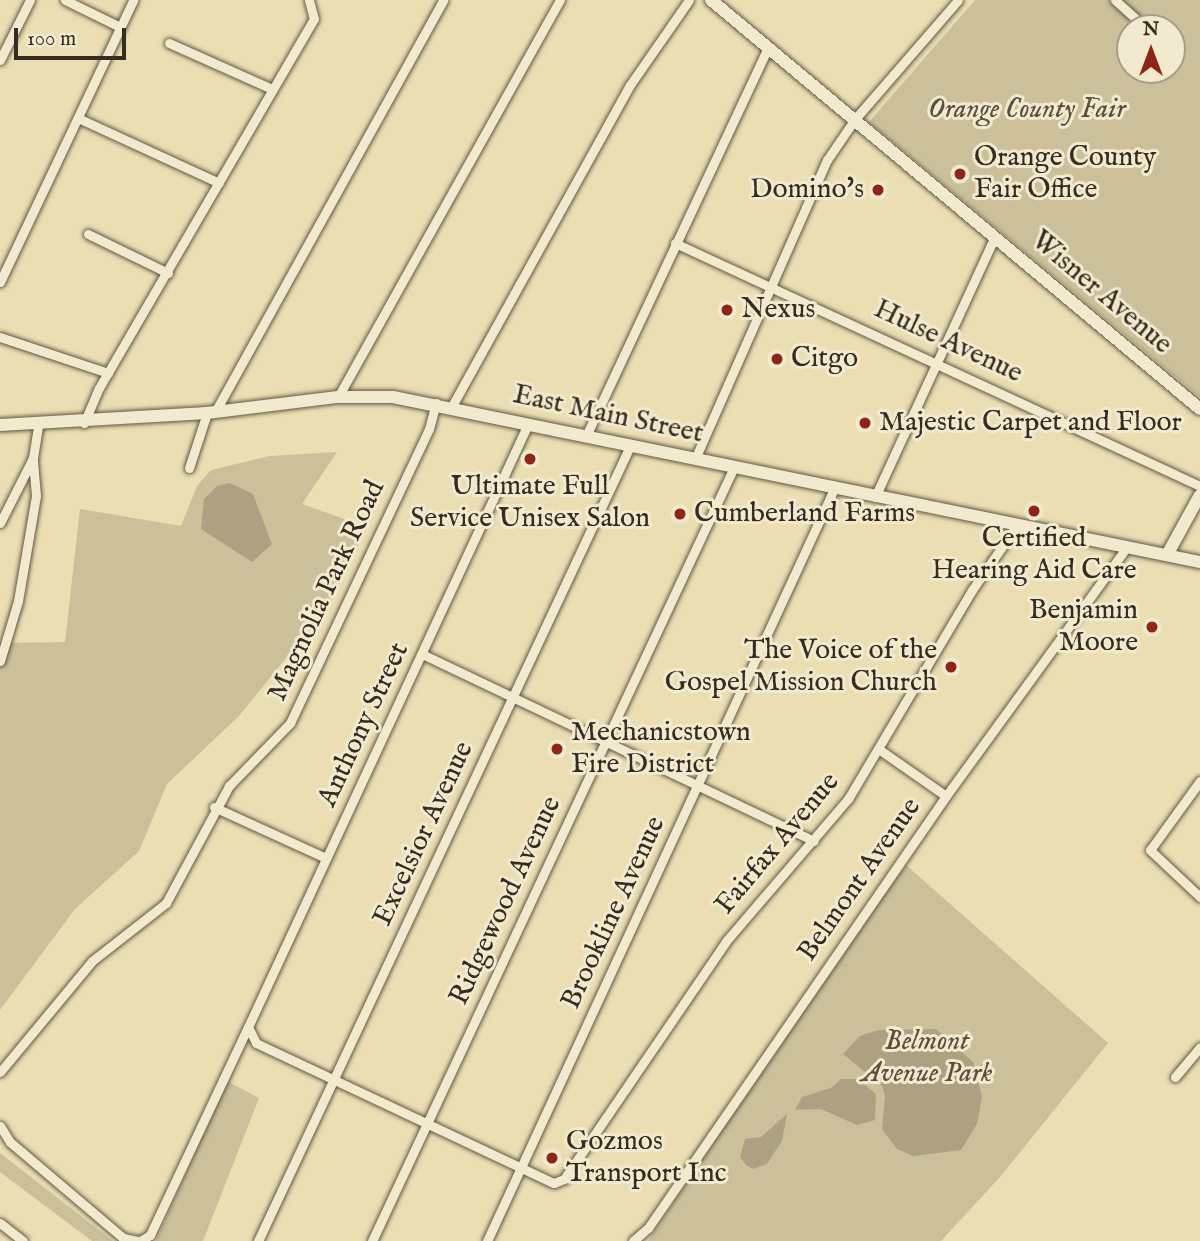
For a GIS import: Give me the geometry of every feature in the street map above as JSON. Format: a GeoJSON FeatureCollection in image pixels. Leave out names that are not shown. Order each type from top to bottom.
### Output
{"type":"FeatureCollection","features":[{"type":"Feature","properties":{"kind":"main road","name":"Wisner Avenue"},"geometry":{"type":"LineString","coordinates":[[711,0],[1200,409]]}},
{"type":"Feature","properties":{"kind":"main road","name":"East Main Street"},"geometry":{"type":"LineString","coordinates":[[0,425],[84,423],[211,413],[338,397],[393,397],[436,403],[834,489],[1200,562]]}},
{"type":"Feature","properties":{"kind":"main road"},"geometry":{"type":"LineString","coordinates":[[1167,555],[1200,495]]}},
{"type":"Feature","properties":{"kind":"street"},"geometry":{"type":"LineString","coordinates":[[0,60],[30,0]]}},
{"type":"Feature","properties":{"kind":"street"},"geometry":{"type":"LineString","coordinates":[[65,0],[120,27]]}},
{"type":"Feature","properties":{"kind":"street"},"geometry":{"type":"LineString","coordinates":[[0,282],[133,0]]}},
{"type":"Feature","properties":{"kind":"street"},"geometry":{"type":"LineString","coordinates":[[84,423],[108,373],[314,19],[310,0]]}},
{"type":"Feature","properties":{"kind":"street"},"geometry":{"type":"LineString","coordinates":[[188,468],[211,413],[443,0]]}},
{"type":"Feature","properties":{"kind":"street"},"geometry":{"type":"LineString","coordinates":[[338,397],[561,0]]}},
{"type":"Feature","properties":{"kind":"street"},"geometry":{"type":"LineString","coordinates":[[452,407],[630,85],[689,0]]}},
{"type":"Feature","properties":{"kind":"street"},"geometry":{"type":"LineString","coordinates":[[695,459],[809,194],[855,119],[958,0]]}},
{"type":"Feature","properties":{"kind":"street"},"geometry":{"type":"LineString","coordinates":[[1115,0],[1130,14]]}},
{"type":"Feature","properties":{"kind":"street"},"geometry":{"type":"LineString","coordinates":[[169,43],[272,89]]}},
{"type":"Feature","properties":{"kind":"street"},"geometry":{"type":"LineString","coordinates":[[586,436],[768,47]]}},
{"type":"Feature","properties":{"kind":"street"},"geometry":{"type":"LineString","coordinates":[[78,118],[219,183]]}},
{"type":"Feature","properties":{"kind":"street"},"geometry":{"type":"LineString","coordinates":[[88,234],[168,273]]}},
{"type":"Feature","properties":{"kind":"street"},"geometry":{"type":"LineString","coordinates":[[875,497],[995,236]]}},
{"type":"Feature","properties":{"kind":"street","name":"Hulse Avenue"},"geometry":{"type":"LineString","coordinates":[[675,243],[770,284],[1200,486]]}},
{"type":"Feature","properties":{"kind":"street"},"geometry":{"type":"LineString","coordinates":[[0,337],[108,373]]}},
{"type":"Feature","properties":{"kind":"street","name":"Magnolia Park Road"},"geometry":{"type":"LineString","coordinates":[[0,1072],[92,961],[166,903],[214,807],[229,786],[290,723],[429,429],[436,403]]}},
{"type":"Feature","properties":{"kind":"street","name":"Anthony Street"},"geometry":{"type":"LineString","coordinates":[[248,1027],[528,424]]}},
{"type":"Feature","properties":{"kind":"street"},"geometry":{"type":"LineString","coordinates":[[0,661],[18,601],[36,496],[33,458],[38,425]]}},
{"type":"Feature","properties":{"kind":"street","name":"Excelsior Avenue"},"geometry":{"type":"LineString","coordinates":[[258,1241],[630,446]]}},
{"type":"Feature","properties":{"kind":"street"},"geometry":{"type":"LineString","coordinates":[[0,523],[33,458]]}},
{"type":"Feature","properties":{"kind":"street","name":"Ridgewood Avenue"},"geometry":{"type":"LineString","coordinates":[[372,1241],[734,467]]}},
{"type":"Feature","properties":{"kind":"street","name":"Brookline Avenue"},"geometry":{"type":"LineString","coordinates":[[487,1241],[834,489]]}},
{"type":"Feature","properties":{"kind":"street","name":"Fairfax Avenue"},"geometry":{"type":"LineString","coordinates":[[522,1168],[559,1182],[727,940],[814,841],[880,750],[972,590],[1017,525]]}},
{"type":"Feature","properties":{"kind":"street","name":"Belmont Avenue"},"geometry":{"type":"LineString","coordinates":[[633,1241],[648,1228],[946,796],[1127,547]]}},
{"type":"Feature","properties":{"kind":"street"},"geometry":{"type":"LineString","coordinates":[[422,654],[814,841]]}},
{"type":"Feature","properties":{"kind":"street"},"geometry":{"type":"LineString","coordinates":[[880,750],[946,796]]}},
{"type":"Feature","properties":{"kind":"street"},"geometry":{"type":"LineString","coordinates":[[1200,781],[1150,850],[1200,897]]}},
{"type":"Feature","properties":{"kind":"street"},"geometry":{"type":"LineString","coordinates":[[214,807],[326,858]]}},
{"type":"Feature","properties":{"kind":"street"},"geometry":{"type":"LineString","coordinates":[[248,1027],[256,1043],[336,1077],[522,1168]]}},
{"type":"Feature","properties":{"kind":"street"},"geometry":{"type":"LineString","coordinates":[[0,1126],[10,1142],[123,1238],[139,1241],[150,1235],[248,1027]]}},
{"type":"Feature","properties":{"kind":"street"},"geometry":{"type":"LineString","coordinates":[[1175,1077],[1200,1047]]}},
{"type":"Feature","properties":{"kind":"street"},"geometry":{"type":"LineString","coordinates":[[0,1223],[23,1241]]}},
{"type":"Feature","properties":{"kind":"green space","name":"Orange County Fair"},"geometry":{"type":"Polygon","coordinates":[[[975,0],[1200,0],[1200,397],[869,122],[975,0]]]}},
{"type":"Feature","properties":{"kind":"green space"},"geometry":{"type":"Polygon","coordinates":[[[337,452],[302,504],[367,527],[325,610],[239,716],[167,784],[139,851],[75,909],[0,1010],[0,643],[65,642],[80,509],[181,526],[197,486],[211,470],[270,456],[337,452]]]}},
{"type":"Feature","properties":{"kind":"green space","name":"Belmont Avenue Park"},"geometry":{"type":"Polygon","coordinates":[[[906,865],[1108,1043],[1000,1177],[941,1241],[648,1241],[808,999],[906,865]]]}},
{"type":"Feature","properties":{"kind":"green space"},"geometry":{"type":"Polygon","coordinates":[[[227,1081],[259,1098],[203,1241],[156,1241],[227,1081]]]}},
{"type":"Feature","properties":{"kind":"green space"},"geometry":{"type":"Polygon","coordinates":[[[0,1153],[113,1241],[92,1241],[0,1172],[0,1153]]]}},
{"type":"Feature","properties":{"kind":"shaded area"},"geometry":{"type":"Polygon","coordinates":[[[230,483],[253,494],[272,544],[252,562],[201,529],[204,499],[217,486],[230,483]]]}},
{"type":"Feature","properties":{"kind":"shaded area"},"geometry":{"type":"Polygon","coordinates":[[[936,1029],[973,1062],[982,1097],[977,1124],[961,1150],[913,1156],[897,1149],[882,1129],[885,1096],[882,1086],[843,1054],[860,1036],[878,1030],[936,1029]]]}},
{"type":"Feature","properties":{"kind":"shaded area"},"geometry":{"type":"Polygon","coordinates":[[[841,1079],[857,1079],[876,1094],[875,1120],[857,1125],[821,1109],[795,1110],[802,1097],[831,1088],[841,1079]]]}},
{"type":"Feature","properties":{"kind":"shaded area"},"geometry":{"type":"Polygon","coordinates":[[[787,1114],[782,1141],[767,1164],[753,1169],[746,1165],[740,1157],[745,1139],[761,1137],[787,1114]]]}},
{"type":"Feature","properties":{"kind":"place","name":"Orange County Fair Office"},"geometry":{"type":"Point","coordinates":[960,174]}},
{"type":"Feature","properties":{"kind":"place","name":"Domino's"},"geometry":{"type":"Point","coordinates":[878,190]}},
{"type":"Feature","properties":{"kind":"place","name":"Nexus"},"geometry":{"type":"Point","coordinates":[727,310]}},
{"type":"Feature","properties":{"kind":"place","name":"Citgo"},"geometry":{"type":"Point","coordinates":[777,359]}},
{"type":"Feature","properties":{"kind":"place","name":"Majestic Carpet and Floor"},"geometry":{"type":"Point","coordinates":[865,423]}},
{"type":"Feature","properties":{"kind":"place","name":"Ultimate Full Service Unisex Salon"},"geometry":{"type":"Point","coordinates":[530,459]}},
{"type":"Feature","properties":{"kind":"place","name":"Certified Hearing Aid Care"},"geometry":{"type":"Point","coordinates":[1034,511]}},
{"type":"Feature","properties":{"kind":"place","name":"Cumberland Farms"},"geometry":{"type":"Point","coordinates":[680,514]}},
{"type":"Feature","properties":{"kind":"place","name":"Benjamin Moore"},"geometry":{"type":"Point","coordinates":[1152,627]}},
{"type":"Feature","properties":{"kind":"place","name":"The Voice of the Gospel Mission Church"},"geometry":{"type":"Point","coordinates":[951,667]}},
{"type":"Feature","properties":{"kind":"place","name":"Mechanicstown Fire District"},"geometry":{"type":"Point","coordinates":[557,749]}},
{"type":"Feature","properties":{"kind":"place","name":"Gozmos Transport Inc"},"geometry":{"type":"Point","coordinates":[552,1158]}}]}
